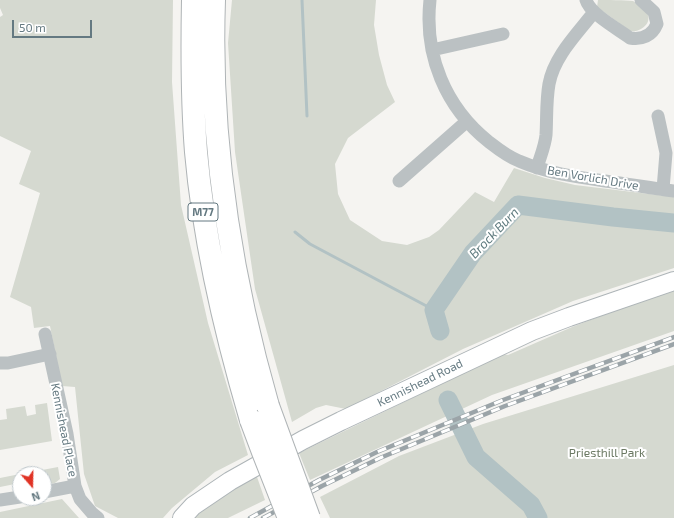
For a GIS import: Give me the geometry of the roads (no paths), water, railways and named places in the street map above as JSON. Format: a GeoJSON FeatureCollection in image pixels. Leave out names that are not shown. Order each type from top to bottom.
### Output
{"type":"FeatureCollection","features":[{"type":"Feature","properties":{"kind":"highway","name":"M77"},"geometry":{"type":"LineString","coordinates":[[193,0],[192,37],[196,152],[215,282],[238,373],[260,413],[309,518]]}},
{"type":"Feature","properties":{"kind":"highway","name":"M77"},"geometry":{"type":"LineString","coordinates":[[214,0],[213,48],[215,109],[223,199],[229,238],[251,348],[260,413],[262,452],[289,518]]}},
{"type":"Feature","properties":{"kind":"street","name":"Ben Vorlich Drive"},"geometry":{"type":"LineString","coordinates":[[430,0],[428,30],[438,72],[445,89],[466,122],[501,152],[537,168],[559,174],[668,190]]}},
{"type":"Feature","properties":{"kind":"street"},"geometry":{"type":"LineString","coordinates":[[586,0],[588,6],[594,12],[630,38],[637,39],[643,38],[652,33],[656,24],[654,12],[641,0]]}},
{"type":"Feature","properties":{"kind":"street"},"geometry":{"type":"LineString","coordinates":[[537,168],[546,136],[549,83],[552,73],[562,55],[594,12]]}},
{"type":"Feature","properties":{"kind":"street"},"geometry":{"type":"LineString","coordinates":[[432,50],[503,34]]}},
{"type":"Feature","properties":{"kind":"street"},"geometry":{"type":"LineString","coordinates":[[658,116],[666,153],[668,190]]}},
{"type":"Feature","properties":{"kind":"street"},"geometry":{"type":"LineString","coordinates":[[399,181],[466,122]]}},
{"type":"Feature","properties":{"kind":"street","name":"Kennishead Road"},"geometry":{"type":"LineString","coordinates":[[182,518],[193,506],[230,481],[303,440],[341,421],[532,331],[576,314],[674,281]]}},
{"type":"Feature","properties":{"kind":"street","name":"Kennishead Place"},"geometry":{"type":"LineString","coordinates":[[45,334],[68,434],[75,486],[80,499],[98,518]]}},
{"type":"Feature","properties":{"kind":"street"},"geometry":{"type":"LineString","coordinates":[[0,363],[8,363],[50,354]]}},
{"type":"Feature","properties":{"kind":"street"},"geometry":{"type":"LineString","coordinates":[[52,490],[75,486]]}},
{"type":"Feature","properties":{"kind":"street"},"geometry":{"type":"LineString","coordinates":[[0,500],[12,498]]}},
{"type":"Feature","properties":{"kind":"waterway"},"geometry":{"type":"LineString","coordinates":[[302,0],[307,116]]}},
{"type":"Feature","properties":{"kind":"waterway","name":"Brock Burn"},"geometry":{"type":"LineString","coordinates":[[440,331],[434,310],[473,253],[518,205],[674,223]]}},
{"type":"Feature","properties":{"kind":"waterway"},"geometry":{"type":"LineString","coordinates":[[295,232],[310,244],[434,310]]}},
{"type":"Feature","properties":{"kind":"waterway","name":"Brock Burn"},"geometry":{"type":"LineString","coordinates":[[448,400],[476,457],[531,505],[538,518]]}},
{"type":"Feature","properties":{"kind":"railway"},"geometry":{"type":"LineString","coordinates":[[250,518],[319,480],[377,452],[503,400],[674,337]]}},
{"type":"Feature","properties":{"kind":"railway"},"geometry":{"type":"LineString","coordinates":[[263,518],[322,486],[380,458],[505,406],[674,344]]}},
{"type":"Feature","properties":{"kind":"park label","name":"Priesthill Park"},"geometry":{"type":"Point","coordinates":[607,453]}}]}
